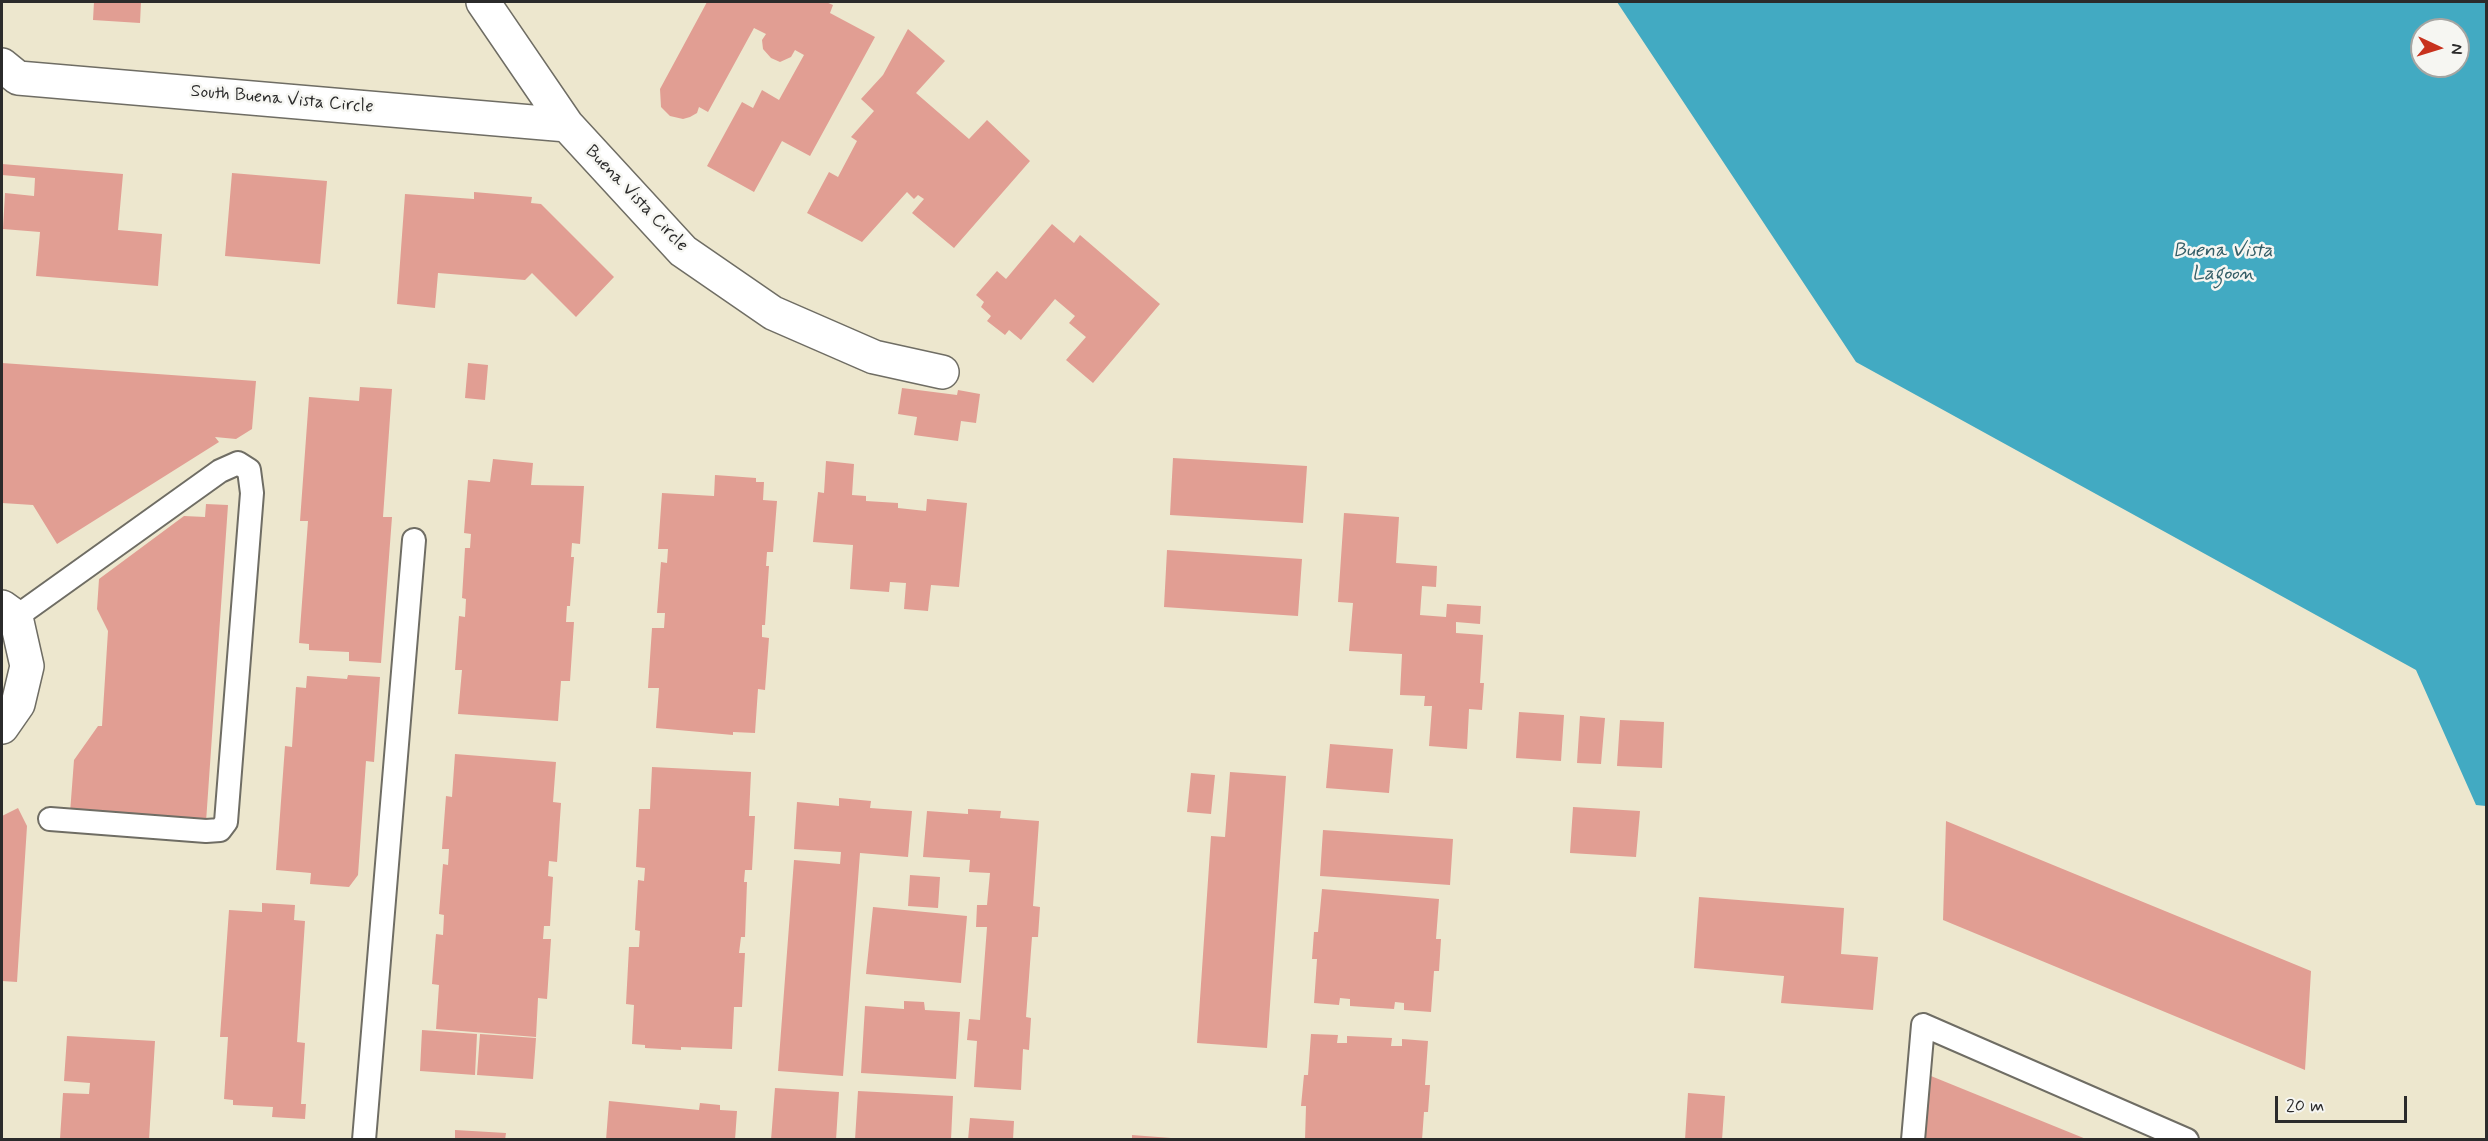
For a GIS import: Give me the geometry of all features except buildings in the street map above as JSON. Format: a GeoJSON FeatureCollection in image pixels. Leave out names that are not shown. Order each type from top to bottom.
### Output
{"type":"FeatureCollection","features":[{"type":"Feature","properties":{"kind":"street","name":"Buena Vista Circle"},"geometry":{"type":"LineString","coordinates":[[483,2],[567,125],[683,251],[773,313],[874,357],[942,372]]}},
{"type":"Feature","properties":{"kind":"street","name":"South Buena Vista Circle"},"geometry":{"type":"LineString","coordinates":[[2,65],[18,78],[567,125]]}},
{"type":"Feature","properties":{"kind":"street"},"geometry":{"type":"LineString","coordinates":[[2,727],[18,704],[27,666],[9,612]]}},
{"type":"Feature","properties":{"kind":"lane"},"geometry":{"type":"LineString","coordinates":[[9,612],[220,471],[238,463],[249,470],[252,493],[226,822],[220,830],[206,831],[50,819]]}},
{"type":"Feature","properties":{"kind":"lane"},"geometry":{"type":"LineString","coordinates":[[364,1140],[414,540]]}},
{"type":"Feature","properties":{"kind":"lane"},"geometry":{"type":"LineString","coordinates":[[1912,1140],[1923,1025],[2187,1140]]}},
{"type":"Feature","properties":{"kind":"water","name":"Buena Vista Lagoon"},"geometry":{"type":"Polygon","coordinates":[[[1617,2],[2486,2],[2486,806],[2476,805],[2416,670],[1856,362],[1617,2]]]}}]}
